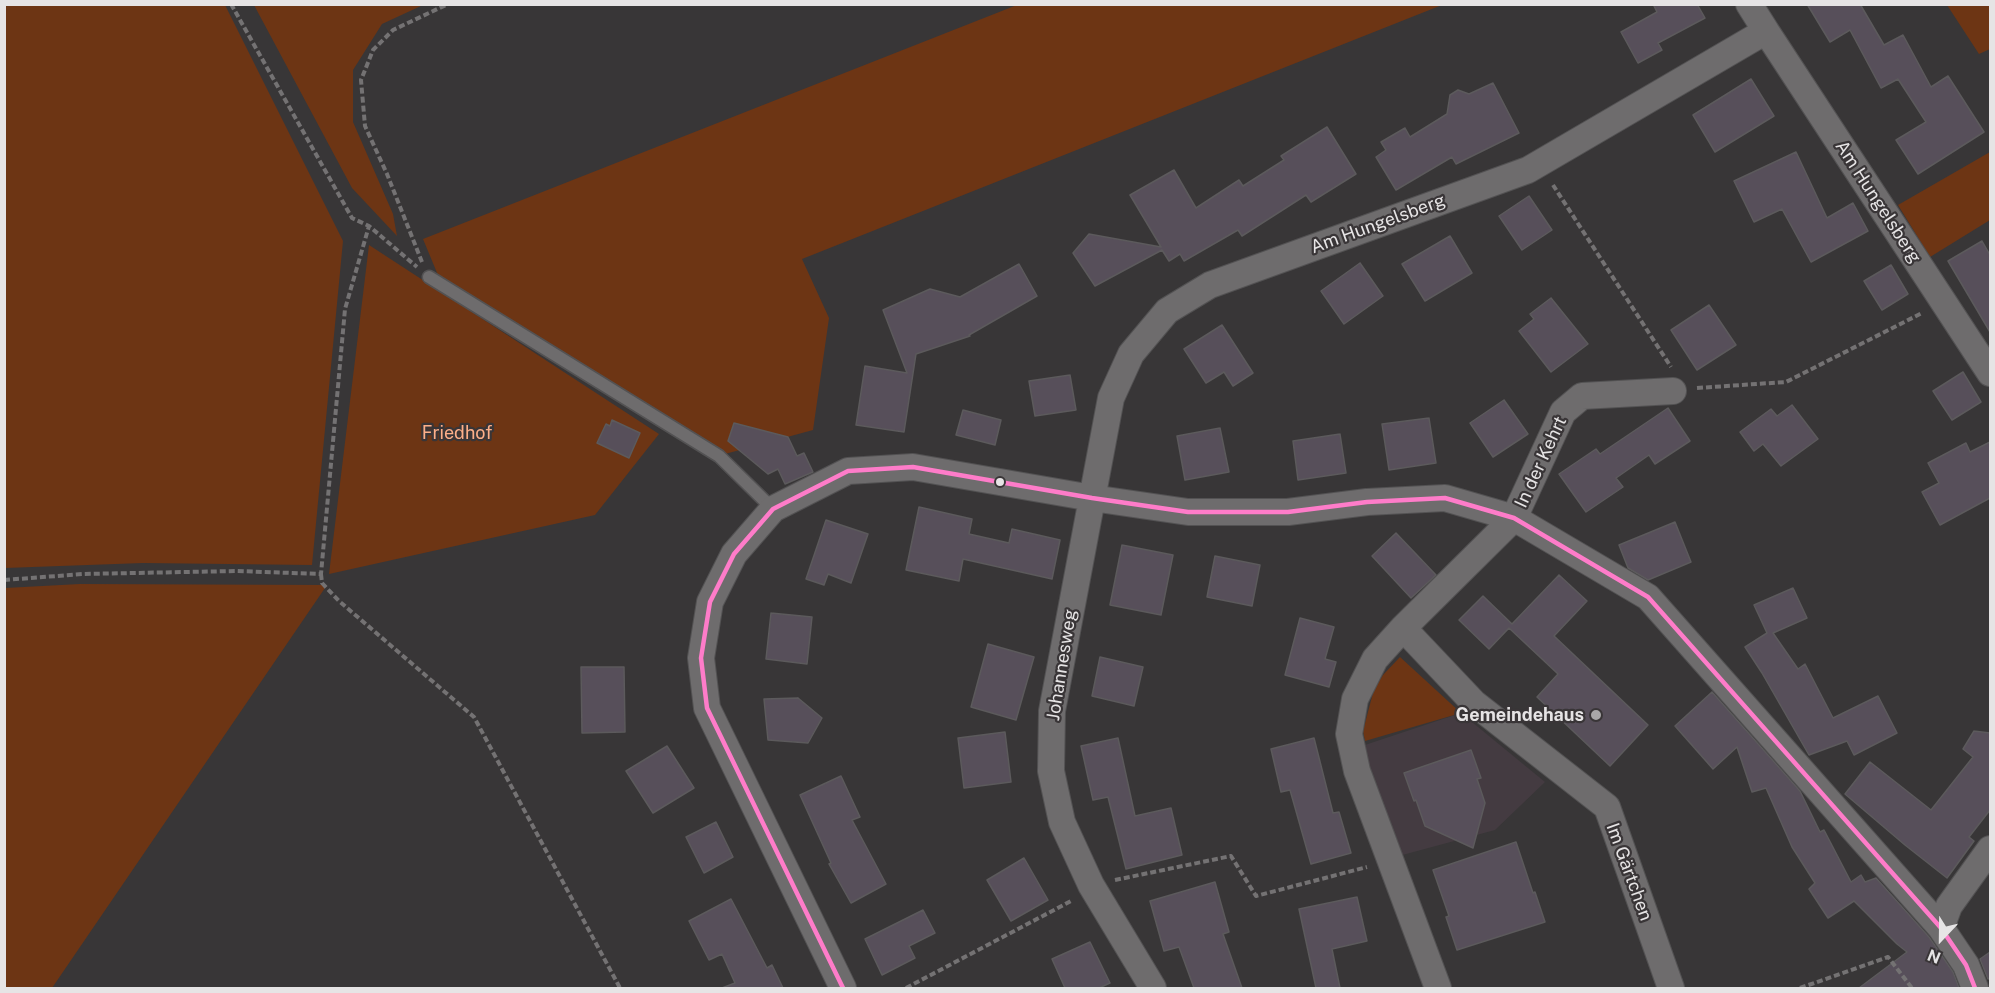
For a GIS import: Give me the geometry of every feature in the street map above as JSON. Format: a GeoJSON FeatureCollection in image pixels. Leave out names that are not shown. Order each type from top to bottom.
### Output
{"type":"FeatureCollection","features":[{"type":"Feature","properties":{"kind":"street","name":"Am Hungelsberg"},"geometry":{"type":"LineString","coordinates":[[1749,4],[1990,373]]}},
{"type":"Feature","properties":{"kind":"street","name":"Am Hungelsberg"},"geometry":{"type":"LineString","coordinates":[[1092,498],[1112,398],[1131,354],[1167,310],[1210,285],[1528,171],[1766,32]]}},
{"type":"Feature","properties":{"kind":"street","name":"In der Kehrt"},"geometry":{"type":"LineString","coordinates":[[1514,518],[1563,412],[1582,396],[1681,383]]}},
{"type":"Feature","properties":{"kind":"street"},"geometry":{"type":"LineString","coordinates":[[843,988],[707,708],[701,658],[710,602],[734,554],[773,509],[848,471],[913,467],[1188,512],[1288,512],[1367,502],[1444,498],[1514,518],[1648,597],[1941,928],[1966,965],[1975,988]]}},
{"type":"Feature","properties":{"kind":"street","name":"Johannesweg"},"geometry":{"type":"LineString","coordinates":[[1092,498],[1052,711],[1050,771],[1062,822],[1092,887],[1153,988]]}},
{"type":"Feature","properties":{"kind":"street"},"geometry":{"type":"LineString","coordinates":[[1438,988],[1357,771],[1349,734],[1355,699],[1375,659],[1403,628],[1514,518]]}},
{"type":"Feature","properties":{"kind":"street","name":"Im Gärtchen"},"geometry":{"type":"LineString","coordinates":[[1403,628],[1474,703],[1606,807],[1671,988]]}},
{"type":"Feature","properties":{"kind":"street"},"geometry":{"type":"LineString","coordinates":[[1941,928],[1949,906],[1990,849]]}},
{"type":"Feature","properties":{"kind":"lane"},"geometry":{"type":"LineString","coordinates":[[429,277],[719,456],[773,509]]}},
{"type":"Feature","properties":{"kind":"path"},"geometry":{"type":"LineString","coordinates":[[231,4],[352,218],[369,226],[429,277]]}},
{"type":"Feature","properties":{"kind":"path"},"geometry":{"type":"LineString","coordinates":[[429,277],[365,126],[361,80],[373,50],[393,30],[448,4]]}},
{"type":"Feature","properties":{"kind":"path"},"geometry":{"type":"LineString","coordinates":[[1539,164],[1681,383],[1786,382],[1944,302]]}},
{"type":"Feature","properties":{"kind":"path"},"geometry":{"type":"LineString","coordinates":[[369,226],[345,309],[321,573],[322,583],[339,601],[474,717],[620,988]]}},
{"type":"Feature","properties":{"kind":"path"},"geometry":{"type":"LineString","coordinates":[[4,580],[83,574],[237,571],[321,573]]}},
{"type":"Feature","properties":{"kind":"path"},"geometry":{"type":"LineString","coordinates":[[906,988],[1092,887],[1231,856],[1256,896],[1391,861]]}},
{"type":"Feature","properties":{"kind":"path"},"geometry":{"type":"LineString","coordinates":[[1800,988],[1888,957],[1911,988]]}},
{"type":"Feature","properties":{"kind":"shaded area"},"geometry":{"type":"Polygon","coordinates":[[[1461,713],[1545,782],[1495,830],[1395,857],[1362,746],[1461,713]]]}},
{"type":"Feature","properties":{"kind":"green space"},"geometry":{"type":"Polygon","coordinates":[[[4,5],[225,5],[343,241],[312,565],[143,563],[5,568],[4,5]]]}},
{"type":"Feature","properties":{"kind":"green space"},"geometry":{"type":"Polygon","coordinates":[[[254,5],[423,5],[382,24],[353,70],[353,122],[393,214],[397,236],[352,188],[254,5]]]}},
{"type":"Feature","properties":{"kind":"green space"},"geometry":{"type":"Polygon","coordinates":[[[1017,5],[1442,5],[802,259],[829,318],[813,430],[725,454],[440,280],[423,239],[1017,5]]]}},
{"type":"Feature","properties":{"kind":"green space"},"geometry":{"type":"Polygon","coordinates":[[[1947,5],[1990,5],[1990,49],[1979,54],[1947,5]]]}},
{"type":"Feature","properties":{"kind":"green space"},"geometry":{"type":"Polygon","coordinates":[[[1990,152],[1990,220],[1930,257],[1898,205],[1990,152]]]}},
{"type":"Feature","properties":{"kind":"green space","name":"Friedhof"},"geometry":{"type":"Polygon","coordinates":[[[369,245],[659,434],[595,515],[329,574],[369,245]]]}},
{"type":"Feature","properties":{"kind":"green space"},"geometry":{"type":"Polygon","coordinates":[[[80,584],[327,585],[52,988],[5,988],[5,588],[80,584]]]}},
{"type":"Feature","properties":{"kind":"green space"},"geometry":{"type":"Polygon","coordinates":[[[1400,657],[1461,713],[1365,741],[1363,731],[1374,689],[1383,675],[1400,657]]]}},
{"type":"Feature","properties":{"kind":"building"},"geometry":{"type":"Polygon","coordinates":[[[1653,4],[1697,4],[1705,18],[1658,43],[1662,50],[1638,63],[1621,32],[1657,12],[1653,4]]]}},
{"type":"Feature","properties":{"kind":"building"},"geometry":{"type":"Polygon","coordinates":[[[1807,4],[1860,4],[1884,45],[1903,35],[1931,87],[1948,76],[1984,132],[1918,174],[1896,140],[1926,122],[1898,79],[1881,88],[1850,30],[1830,42],[1807,4]]]}},
{"type":"Feature","properties":{"kind":"building"},"geometry":{"type":"Polygon","coordinates":[[[1751,79],[1774,116],[1715,152],[1693,115],[1751,79]]]}},
{"type":"Feature","properties":{"kind":"building"},"geometry":{"type":"Polygon","coordinates":[[[1493,83],[1519,133],[1456,164],[1452,157],[1396,190],[1376,157],[1386,150],[1381,142],[1405,128],[1410,137],[1447,114],[1450,95],[1458,90],[1469,94],[1493,83]]]}},
{"type":"Feature","properties":{"kind":"building"},"geometry":{"type":"Polygon","coordinates":[[[1327,127],[1356,174],[1311,202],[1306,195],[1242,236],[1238,230],[1184,261],[1180,254],[1169,261],[1162,250],[1095,286],[1073,253],[1089,234],[1161,247],[1130,195],[1174,170],[1196,208],[1239,180],[1243,186],[1284,160],[1281,156],[1327,127]]]}},
{"type":"Feature","properties":{"kind":"building"},"geometry":{"type":"Polygon","coordinates":[[[1796,152],[1827,218],[1853,203],[1868,231],[1811,262],[1782,209],[1754,222],[1734,181],[1796,152]]]}},
{"type":"Feature","properties":{"kind":"building"},"geometry":{"type":"Polygon","coordinates":[[[1529,196],[1552,230],[1522,250],[1499,216],[1529,196]]]}},
{"type":"Feature","properties":{"kind":"building"},"geometry":{"type":"Polygon","coordinates":[[[1450,236],[1472,273],[1425,301],[1402,264],[1450,236]]]}},
{"type":"Feature","properties":{"kind":"building"},"geometry":{"type":"Polygon","coordinates":[[[1982,241],[1990,255],[1990,332],[1948,261],[1982,241]]]}},
{"type":"Feature","properties":{"kind":"building"},"geometry":{"type":"Polygon","coordinates":[[[1360,263],[1383,296],[1344,324],[1321,291],[1360,263]]]}},
{"type":"Feature","properties":{"kind":"building"},"geometry":{"type":"Polygon","coordinates":[[[1019,264],[1037,296],[970,336],[916,354],[904,432],[856,425],[865,366],[907,373],[883,310],[930,289],[960,297],[1019,264]]]}},
{"type":"Feature","properties":{"kind":"building"},"geometry":{"type":"Polygon","coordinates":[[[1891,265],[1908,294],[1882,310],[1864,281],[1891,265]]]}},
{"type":"Feature","properties":{"kind":"building"},"geometry":{"type":"Polygon","coordinates":[[[1551,298],[1588,344],[1551,372],[1519,331],[1534,319],[1530,314],[1551,298]]]}},
{"type":"Feature","properties":{"kind":"building"},"geometry":{"type":"Polygon","coordinates":[[[1709,305],[1736,345],[1697,370],[1671,330],[1709,305]]]}},
{"type":"Feature","properties":{"kind":"building"},"geometry":{"type":"Polygon","coordinates":[[[1222,325],[1253,373],[1233,386],[1224,372],[1206,383],[1184,349],[1222,325]]]}},
{"type":"Feature","properties":{"kind":"building"},"geometry":{"type":"Polygon","coordinates":[[[1963,372],[1981,402],[1952,420],[1933,391],[1963,372]]]}},
{"type":"Feature","properties":{"kind":"building"},"geometry":{"type":"Polygon","coordinates":[[[1070,375],[1076,410],[1035,416],[1029,381],[1070,375]]]}},
{"type":"Feature","properties":{"kind":"building"},"geometry":{"type":"Polygon","coordinates":[[[1504,400],[1528,434],[1493,457],[1470,423],[1504,400]]]}},
{"type":"Feature","properties":{"kind":"building"},"geometry":{"type":"Polygon","coordinates":[[[1792,405],[1818,439],[1781,466],[1763,444],[1754,451],[1740,432],[1771,409],[1777,416],[1792,405]]]}},
{"type":"Feature","properties":{"kind":"building"},"geometry":{"type":"Polygon","coordinates":[[[1668,408],[1690,441],[1655,464],[1649,455],[1616,478],[1623,487],[1586,512],[1559,474],[1596,449],[1600,454],[1668,408]]]}},
{"type":"Feature","properties":{"kind":"building"},"geometry":{"type":"Polygon","coordinates":[[[963,410],[1001,420],[995,445],[956,435],[963,410]]]}},
{"type":"Feature","properties":{"kind":"building"},"geometry":{"type":"Polygon","coordinates":[[[1429,418],[1436,463],[1389,470],[1382,424],[1429,418]]]}},
{"type":"Feature","properties":{"kind":"building"},"geometry":{"type":"Polygon","coordinates":[[[612,420],[640,433],[629,458],[597,443],[606,424],[610,426],[612,420]]]}},
{"type":"Feature","properties":{"kind":"building"},"geometry":{"type":"Polygon","coordinates":[[[734,423],[788,437],[797,456],[804,453],[813,472],[785,484],[778,469],[768,474],[728,441],[734,423]]]}},
{"type":"Feature","properties":{"kind":"building"},"geometry":{"type":"Polygon","coordinates":[[[1220,428],[1229,472],[1185,480],[1177,436],[1220,428]]]}},
{"type":"Feature","properties":{"kind":"building"},"geometry":{"type":"Polygon","coordinates":[[[1340,434],[1346,473],[1298,480],[1293,441],[1340,434]]]}},
{"type":"Feature","properties":{"kind":"building"},"geometry":{"type":"Polygon","coordinates":[[[1990,442],[1990,498],[1940,525],[1922,492],[1939,483],[1928,463],[1966,443],[1970,452],[1990,442]]]}},
{"type":"Feature","properties":{"kind":"building"},"geometry":{"type":"Polygon","coordinates":[[[919,507],[972,519],[969,534],[1009,543],[1012,529],[1060,540],[1052,579],[963,559],[959,581],[906,570],[919,507]]]}},
{"type":"Feature","properties":{"kind":"building"},"geometry":{"type":"Polygon","coordinates":[[[826,520],[868,534],[851,583],[828,574],[824,585],[806,579],[826,520]]]}},
{"type":"Feature","properties":{"kind":"building"},"geometry":{"type":"Polygon","coordinates":[[[1675,522],[1691,562],[1648,580],[1628,568],[1619,545],[1675,522]]]}},
{"type":"Feature","properties":{"kind":"building"},"geometry":{"type":"Polygon","coordinates":[[[1396,533],[1436,575],[1411,598],[1372,556],[1396,533]]]}},
{"type":"Feature","properties":{"kind":"building"},"geometry":{"type":"Polygon","coordinates":[[[1122,545],[1173,555],[1161,615],[1110,605],[1122,545]]]}},
{"type":"Feature","properties":{"kind":"building"},"geometry":{"type":"Polygon","coordinates":[[[1215,556],[1260,565],[1252,606],[1207,597],[1215,556]]]}},
{"type":"Feature","properties":{"kind":"building"},"geometry":{"type":"Polygon","coordinates":[[[1559,575],[1587,601],[1554,636],[1648,725],[1610,766],[1537,697],[1558,674],[1509,628],[1489,649],[1459,620],[1483,596],[1512,624],[1559,575]]]}},
{"type":"Feature","properties":{"kind":"building"},"geometry":{"type":"Polygon","coordinates":[[[1793,588],[1807,618],[1773,633],[1798,669],[1805,664],[1833,718],[1878,696],[1897,733],[1854,755],[1847,741],[1809,755],[1745,647],[1767,633],[1754,605],[1793,588]]]}},
{"type":"Feature","properties":{"kind":"building"},"geometry":{"type":"Polygon","coordinates":[[[771,613],[812,617],[807,664],[766,659],[771,613]]]}},
{"type":"Feature","properties":{"kind":"building"},"geometry":{"type":"Polygon","coordinates":[[[1300,618],[1334,627],[1325,659],[1336,662],[1329,687],[1285,675],[1300,618]]]}},
{"type":"Feature","properties":{"kind":"building"},"geometry":{"type":"Polygon","coordinates":[[[988,644],[1034,657],[1016,720],[971,707],[988,644]]]}},
{"type":"Feature","properties":{"kind":"building"},"geometry":{"type":"Polygon","coordinates":[[[1100,657],[1143,667],[1134,706],[1092,696],[1100,657]]]}},
{"type":"Feature","properties":{"kind":"building"},"geometry":{"type":"Polygon","coordinates":[[[581,667],[624,667],[625,732],[582,733],[581,667]]]}},
{"type":"Feature","properties":{"kind":"building"},"geometry":{"type":"Polygon","coordinates":[[[1712,692],[1800,791],[1820,832],[1824,830],[1851,882],[1861,875],[1865,882],[1876,878],[1929,937],[1953,972],[1959,988],[1859,988],[1907,952],[1854,901],[1828,918],[1809,889],[1815,883],[1792,847],[1766,788],[1752,792],[1737,747],[1713,769],[1675,726],[1712,692]]]}},
{"type":"Feature","properties":{"kind":"building"},"geometry":{"type":"Polygon","coordinates":[[[798,698],[822,718],[808,743],[768,740],[764,699],[798,698]]]}},
{"type":"Feature","properties":{"kind":"building"},"geometry":{"type":"Polygon","coordinates":[[[1974,731],[1990,733],[1990,810],[1969,837],[1974,841],[1947,878],[1845,794],[1870,762],[1931,810],[1973,757],[1963,749],[1974,731]]]}},
{"type":"Feature","properties":{"kind":"building"},"geometry":{"type":"Polygon","coordinates":[[[1005,732],[1011,782],[964,788],[958,738],[1005,732]]]}},
{"type":"Feature","properties":{"kind":"building"},"geometry":{"type":"Polygon","coordinates":[[[1118,738],[1135,816],[1171,808],[1182,855],[1126,869],[1108,797],[1093,800],[1081,746],[1118,738]]]}},
{"type":"Feature","properties":{"kind":"building"},"geometry":{"type":"Polygon","coordinates":[[[1314,738],[1333,813],[1339,812],[1351,853],[1311,864],[1290,790],[1281,792],[1271,749],[1314,738]]]}},
{"type":"Feature","properties":{"kind":"building"},"geometry":{"type":"Polygon","coordinates":[[[667,746],[694,788],[653,813],[626,771],[667,746]]]}},
{"type":"Feature","properties":{"kind":"building"},"geometry":{"type":"Polygon","coordinates":[[[1471,750],[1481,778],[1477,779],[1485,803],[1473,848],[1425,826],[1404,773],[1471,750]]]}},
{"type":"Feature","properties":{"kind":"building"},"geometry":{"type":"Polygon","coordinates":[[[841,776],[860,817],[852,820],[886,884],[851,903],[829,864],[831,863],[800,795],[841,776]]]}},
{"type":"Feature","properties":{"kind":"building"},"geometry":{"type":"Polygon","coordinates":[[[716,822],[733,857],[704,873],[686,837],[716,822]]]}},
{"type":"Feature","properties":{"kind":"building"},"geometry":{"type":"Polygon","coordinates":[[[1516,842],[1545,922],[1457,950],[1446,917],[1449,916],[1433,870],[1516,842]]]}},
{"type":"Feature","properties":{"kind":"building"},"geometry":{"type":"Polygon","coordinates":[[[1024,858],[1048,900],[1011,921],[987,880],[1024,858]]]}},
{"type":"Feature","properties":{"kind":"building"},"geometry":{"type":"Polygon","coordinates":[[[1215,882],[1229,932],[1223,934],[1242,988],[1194,988],[1179,947],[1164,951],[1150,901],[1215,882]]]}},
{"type":"Feature","properties":{"kind":"building"},"geometry":{"type":"Polygon","coordinates":[[[1357,897],[1367,941],[1332,949],[1340,988],[1316,988],[1299,909],[1357,897]]]}},
{"type":"Feature","properties":{"kind":"building"},"geometry":{"type":"Polygon","coordinates":[[[731,899],[767,968],[772,965],[783,988],[722,988],[735,983],[722,954],[709,960],[689,921],[731,899]]]}},
{"type":"Feature","properties":{"kind":"building"},"geometry":{"type":"Polygon","coordinates":[[[923,910],[935,933],[909,946],[915,958],[882,975],[865,939],[923,910]]]}},
{"type":"Feature","properties":{"kind":"building"},"geometry":{"type":"Polygon","coordinates":[[[1090,942],[1110,983],[1099,988],[1065,988],[1052,959],[1090,942]]]}},
{"type":"Feature","properties":{"kind":"building"},"geometry":{"type":"Polygon","coordinates":[[[1990,952],[1990,978],[1988,979],[1980,959],[1990,952]]]}},
{"type":"Feature","properties":{"kind":"transit line"},"geometry":{"type":"LineString","coordinates":[[843,988],[707,708],[701,658],[710,602],[734,554],[773,509],[848,471],[913,467],[1188,512],[1288,512],[1367,502],[1445,498],[1514,518],[1648,597],[1941,928],[1966,965],[1975,988]]}},
{"type":"Feature","properties":{"kind":"place","name":"Gemeindehaus"},"geometry":{"type":"Point","coordinates":[1596,715]}}]}
